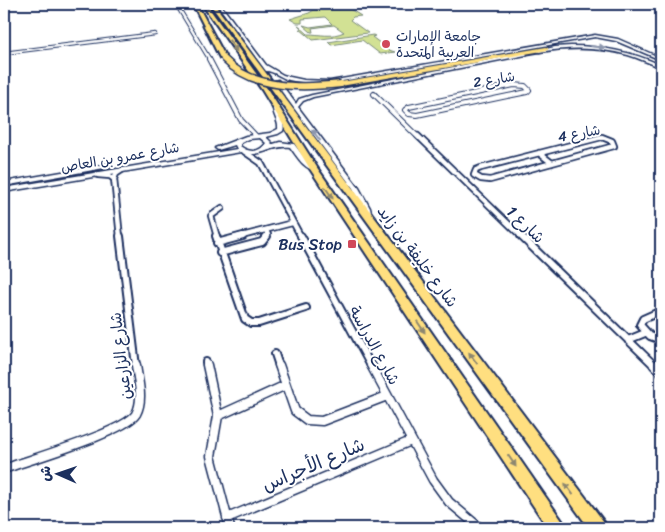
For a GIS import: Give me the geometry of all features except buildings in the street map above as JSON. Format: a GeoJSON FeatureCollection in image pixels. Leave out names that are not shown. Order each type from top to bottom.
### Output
{"type":"FeatureCollection","features":[{"type":"Feature","properties":{"kind":"highway"},"geometry":{"type":"LineString","coordinates":[[195,4],[229,66],[238,72],[267,82],[307,86],[341,84],[546,50]]}},
{"type":"Feature","properties":{"kind":"highway"},"geometry":{"type":"LineString","coordinates":[[204,4],[557,528]]}},
{"type":"Feature","properties":{"kind":"highway","name":"شارع خليفة بن زايد"},"geometry":{"type":"LineString","coordinates":[[212,4],[598,528]]}},
{"type":"Feature","properties":{"kind":"street"},"geometry":{"type":"LineString","coordinates":[[176,4],[246,128],[268,141],[261,162],[237,146],[246,128]]}},
{"type":"Feature","properties":{"kind":"street"},"geometry":{"type":"LineString","coordinates":[[218,4],[360,194],[370,219]]}},
{"type":"Feature","properties":{"kind":"street"},"geometry":{"type":"LineString","coordinates":[[495,52],[529,42],[589,32],[611,35],[652,55]]}},
{"type":"Feature","properties":{"kind":"street"},"geometry":{"type":"LineString","coordinates":[[4,53],[155,34]]}},
{"type":"Feature","properties":{"kind":"street"},"geometry":{"type":"LineString","coordinates":[[318,94],[308,92],[307,87],[317,83],[593,34],[614,38],[644,51]]}},
{"type":"Feature","properties":{"kind":"street"},"geometry":{"type":"LineString","coordinates":[[510,49],[595,36],[617,40],[661,59]]}},
{"type":"Feature","properties":{"kind":"street"},"geometry":{"type":"LineString","coordinates":[[495,52],[596,38],[617,41],[652,55]]}},
{"type":"Feature","properties":{"kind":"street"},"geometry":{"type":"LineString","coordinates":[[296,107],[304,98],[318,94],[546,50],[576,46],[599,47],[633,54],[661,66]]}},
{"type":"Feature","properties":{"kind":"street"},"geometry":{"type":"LineString","coordinates":[[266,66],[276,74],[287,78],[330,82]]}},
{"type":"Feature","properties":{"kind":"street","name":"شارع 2"},"geometry":{"type":"LineString","coordinates":[[396,115],[406,112],[417,115],[529,90],[525,86],[517,85],[408,107],[406,112]]}},
{"type":"Feature","properties":{"kind":"street","name":"شارع 1"},"geometry":{"type":"LineString","coordinates":[[374,94],[661,372]]}},
{"type":"Feature","properties":{"kind":"street","name":"شارع 2"},"geometry":{"type":"LineString","coordinates":[[462,96],[472,104]]}},
{"type":"Feature","properties":{"kind":"street"},"geometry":{"type":"LineString","coordinates":[[258,136],[272,135],[281,130],[281,122],[275,112],[275,107]]}},
{"type":"Feature","properties":{"kind":"street","name":"شارع عمرو بن العاص"},"geometry":{"type":"LineString","coordinates":[[4,184],[224,147],[240,140],[258,136]]}},
{"type":"Feature","properties":{"kind":"street","name":"شارع 4"},"geometry":{"type":"LineString","coordinates":[[463,180],[475,177],[490,180],[613,147],[615,144],[609,139],[599,137],[478,169],[474,172],[475,177]]}},
{"type":"Feature","properties":{"kind":"street"},"geometry":{"type":"LineString","coordinates":[[264,149],[280,144],[292,145],[307,165],[314,169]]}},
{"type":"Feature","properties":{"kind":"street","name":"شارع عمرو بن العاص"},"geometry":{"type":"LineString","coordinates":[[4,190],[124,168],[264,149]]}},
{"type":"Feature","properties":{"kind":"street","name":"شارع 4"},"geometry":{"type":"LineString","coordinates":[[539,153],[552,163]]}},
{"type":"Feature","properties":{"kind":"street","name":"شارع الدراسة"},"geometry":{"type":"LineString","coordinates":[[261,162],[292,224],[434,480],[446,498],[459,512],[480,528]]}},
{"type":"Feature","properties":{"kind":"street"},"geometry":{"type":"LineString","coordinates":[[89,175],[110,176],[114,179],[116,174],[124,168]]}},
{"type":"Feature","properties":{"kind":"street","name":"شارع الزارعين"},"geometry":{"type":"LineString","coordinates":[[4,469],[117,430],[135,416],[139,409],[141,402],[123,269],[114,179]]}},
{"type":"Feature","properties":{"kind":"street"},"geometry":{"type":"LineString","coordinates":[[222,208],[211,216],[220,253],[243,316],[247,321],[259,323],[306,308]]}},
{"type":"Feature","properties":{"kind":"street"},"geometry":{"type":"LineString","coordinates":[[217,243],[292,224]]}},
{"type":"Feature","properties":{"kind":"street"},"geometry":{"type":"LineString","coordinates":[[220,253],[262,242],[268,235],[266,230]]}},
{"type":"Feature","properties":{"kind":"street"},"geometry":{"type":"LineString","coordinates":[[661,311],[641,322],[640,325],[645,333],[661,340]]}},
{"type":"Feature","properties":{"kind":"street"},"geometry":{"type":"LineString","coordinates":[[628,340],[645,333]]}},
{"type":"Feature","properties":{"kind":"street"},"geometry":{"type":"LineString","coordinates":[[275,354],[296,411],[300,416],[314,422],[322,421],[388,396]]}},
{"type":"Feature","properties":{"kind":"street"},"geometry":{"type":"LineString","coordinates":[[206,362],[218,416],[211,456],[230,528]]}},
{"type":"Feature","properties":{"kind":"street"},"geometry":{"type":"LineString","coordinates":[[218,416],[286,385]]}},
{"type":"Feature","properties":{"kind":"street","name":"شارع الأجراس"},"geometry":{"type":"LineString","coordinates":[[227,518],[412,441]]}},
{"type":"Feature","properties":{"kind":"green space"},"geometry":{"type":"Polygon","coordinates":[[[350,9],[361,16],[353,17],[350,20],[368,33],[313,40],[300,29],[301,27],[308,34],[339,34],[344,32],[334,25],[312,28],[313,32],[311,32],[303,25],[310,27],[332,24],[325,17],[302,19],[302,23],[297,23],[290,19],[314,10],[350,9]]]}},
{"type":"Feature","properties":{"kind":"green space"},"geometry":{"type":"Polygon","coordinates":[[[375,36],[372,37],[389,50],[395,52],[380,54],[362,40],[331,45],[328,42],[375,36]]]}},
{"type":"Feature","properties":{"kind":"place","name":"جامعة الإمارات العربية المتحدة"},"geometry":{"type":"Point","coordinates":[386,44]}},
{"type":"Feature","properties":{"kind":"place","name":"Bus Stop"},"geometry":{"type":"Point","coordinates":[352,244]}}]}
